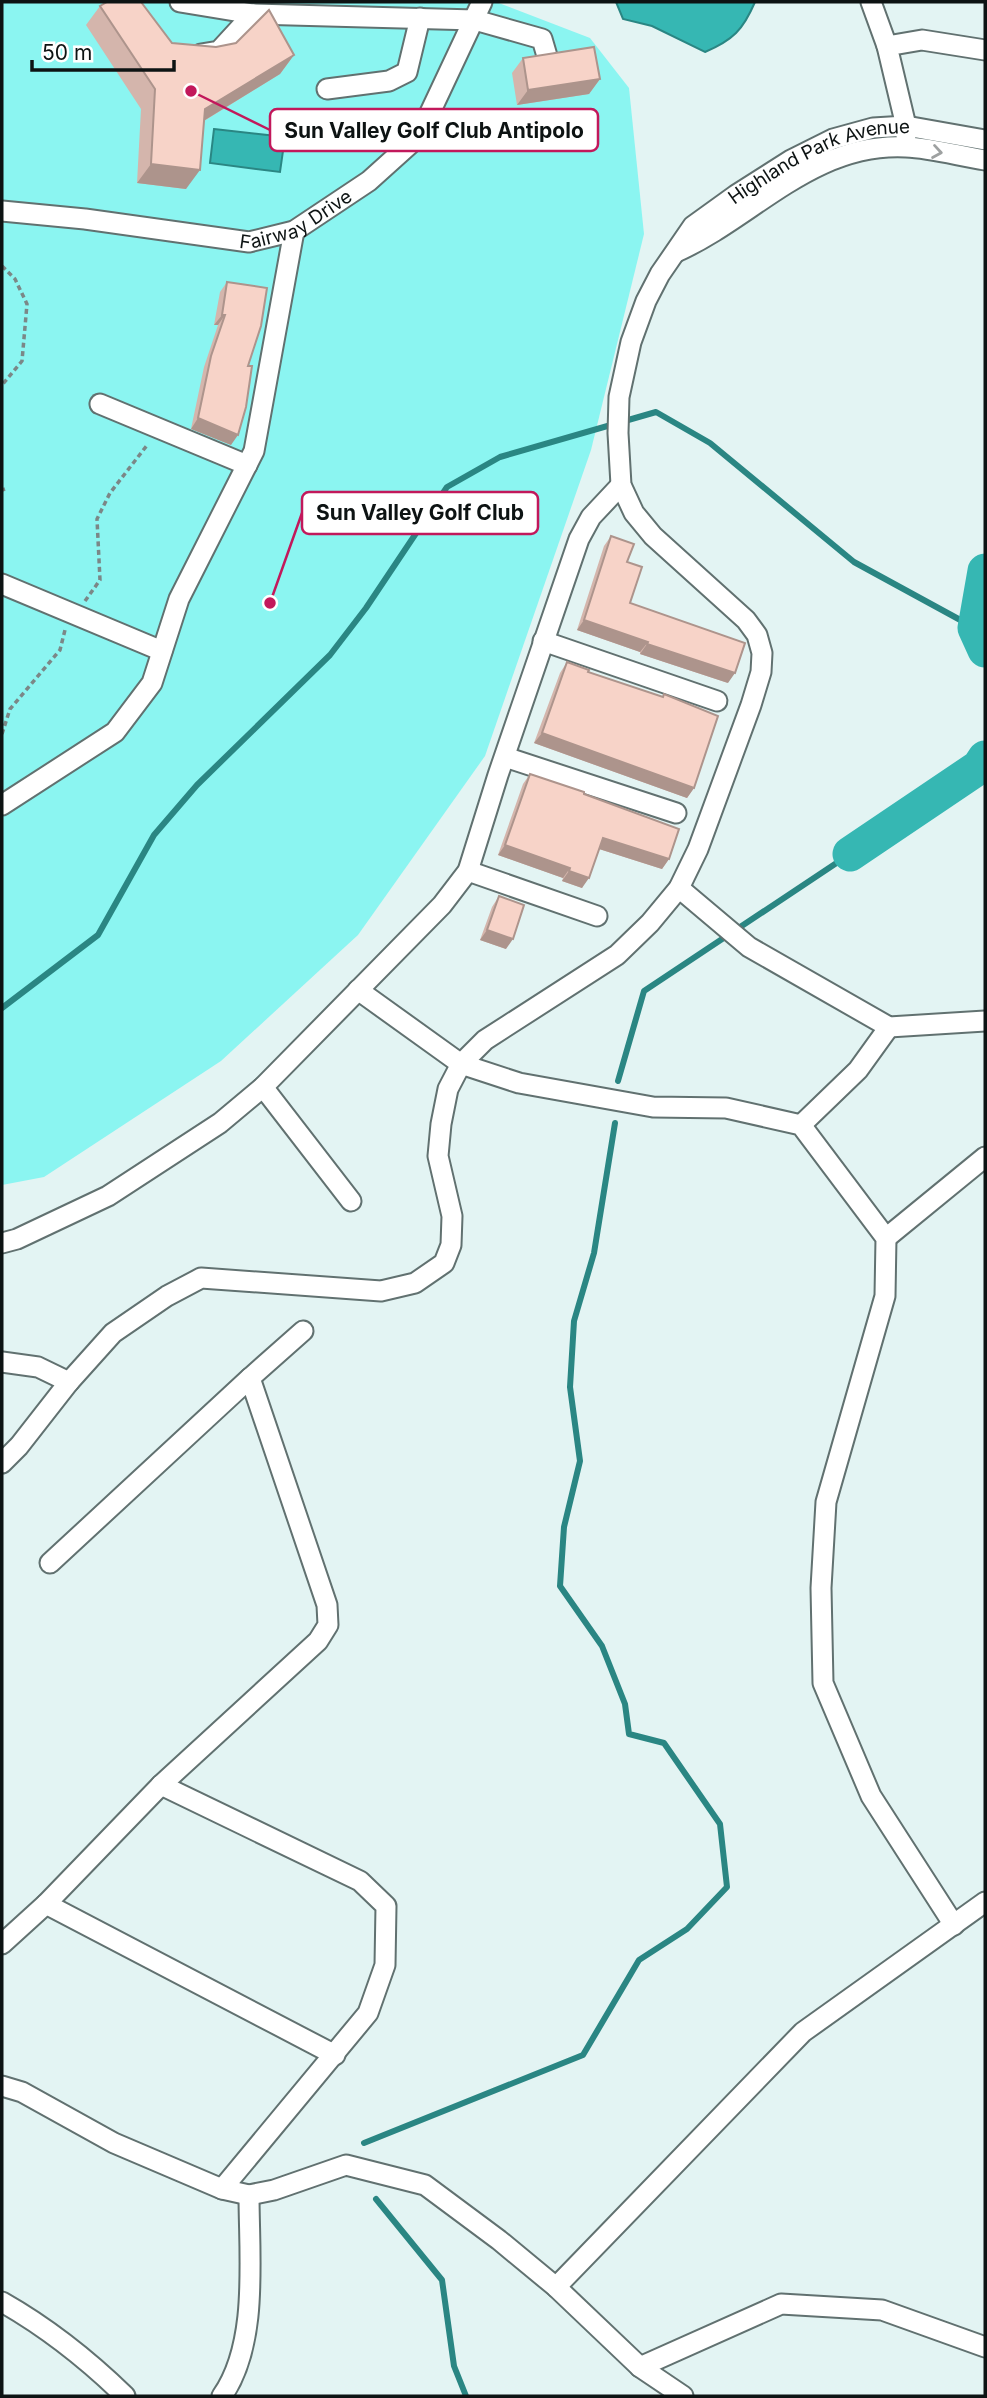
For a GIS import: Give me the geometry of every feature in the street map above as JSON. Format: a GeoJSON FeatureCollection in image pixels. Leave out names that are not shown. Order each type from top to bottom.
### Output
{"type":"FeatureCollection","features":[{"type":"Feature","properties":{"kind":"street"},"geometry":{"type":"LineString","coordinates":[[180,2],[253,14],[420,18],[478,11],[542,39],[547,56]]}},
{"type":"Feature","properties":{"kind":"street"},"geometry":{"type":"LineString","coordinates":[[871,2],[887,46],[906,126],[906,147]]}},
{"type":"Feature","properties":{"kind":"street","name":"Fairway Drive"},"geometry":{"type":"LineString","coordinates":[[2,211],[85,219],[249,243],[294,231],[369,181],[419,136],[478,11]]}},
{"type":"Feature","properties":{"kind":"street"},"geometry":{"type":"LineString","coordinates":[[178,49],[204,55],[219,51],[253,14]]}},
{"type":"Feature","properties":{"kind":"street"},"geometry":{"type":"LineString","coordinates":[[327,89],[389,81],[407,72],[420,18]]}},
{"type":"Feature","properties":{"kind":"street"},"geometry":{"type":"LineString","coordinates":[[887,46],[922,40],[985,50]]}},
{"type":"Feature","properties":{"kind":"street","name":"Highland Park Avenue"},"geometry":{"type":"LineString","coordinates":[[621,485],[619,397],[631,342],[660,274],[693,226],[791,160],[833,139],[873,128],[906,126],[985,140]]}},
{"type":"Feature","properties":{"kind":"street","name":"Highland Park Avenue"},"geometry":{"type":"LineString","coordinates":[[676,252],[704,240],[745,209],[799,175],[841,156],[874,148],[906,147],[985,160]]}},
{"type":"Feature","properties":{"kind":"street"},"geometry":{"type":"LineString","coordinates":[[2,805],[115,732],[152,683],[180,599],[254,451],[294,231]]}},
{"type":"Feature","properties":{"kind":"street"},"geometry":{"type":"LineString","coordinates":[[100,404],[247,465]]}},
{"type":"Feature","properties":{"kind":"street"},"geometry":{"type":"LineString","coordinates":[[2,1243],[17,1239],[108,1196],[220,1123],[263,1087],[442,905],[468,871],[579,539],[591,517],[621,485],[634,513],[653,536],[746,620],[757,635],[762,653],[761,672],[698,849],[679,888],[650,923],[617,955],[513,1020],[485,1040],[461,1063],[449,1089],[441,1124],[438,1156],[452,1216],[451,1245],[444,1263],[415,1283],[381,1291],[201,1278],[167,1296],[113,1333],[2,1463]]}},
{"type":"Feature","properties":{"kind":"street"},"geometry":{"type":"LineString","coordinates":[[2,584],[162,651]]}},
{"type":"Feature","properties":{"kind":"street"},"geometry":{"type":"LineString","coordinates":[[544,642],[717,701]]}},
{"type":"Feature","properties":{"kind":"street"},"geometry":{"type":"LineString","coordinates":[[505,757],[676,813]]}},
{"type":"Feature","properties":{"kind":"street"},"geometry":{"type":"LineString","coordinates":[[468,871],[597,916]]}},
{"type":"Feature","properties":{"kind":"street"},"geometry":{"type":"LineString","coordinates":[[679,888],[749,947],[889,1027],[985,1021]]}},
{"type":"Feature","properties":{"kind":"street"},"geometry":{"type":"LineString","coordinates":[[358,990],[461,1063],[519,1083],[653,1107],[726,1108],[801,1125],[886,1238],[885,1296],[826,1503],[821,1588],[823,1683],[872,1796],[954,1925]]}},
{"type":"Feature","properties":{"kind":"street"},"geometry":{"type":"LineString","coordinates":[[801,1125],[858,1070],[889,1027]]}},
{"type":"Feature","properties":{"kind":"street"},"geometry":{"type":"LineString","coordinates":[[263,1087],[351,1201]]}},
{"type":"Feature","properties":{"kind":"street"},"geometry":{"type":"LineString","coordinates":[[886,1238],[985,1157]]}},
{"type":"Feature","properties":{"kind":"street"},"geometry":{"type":"LineString","coordinates":[[50,1563],[303,1331]]}},
{"type":"Feature","properties":{"kind":"street"},"geometry":{"type":"LineString","coordinates":[[2,1362],[38,1367],[69,1382]]}},
{"type":"Feature","properties":{"kind":"street"},"geometry":{"type":"LineString","coordinates":[[2,1944],[46,1904],[161,1785],[318,1641],[328,1625],[327,1605],[250,1378]]}},
{"type":"Feature","properties":{"kind":"street"},"geometry":{"type":"LineString","coordinates":[[161,1785],[360,1881],[386,1906],[385,1965],[368,2013],[222,2189]]}},
{"type":"Feature","properties":{"kind":"street"},"geometry":{"type":"LineString","coordinates":[[556,2287],[803,2032],[985,1902]]}},
{"type":"Feature","properties":{"kind":"street"},"geometry":{"type":"LineString","coordinates":[[46,1904],[335,2055]]}},
{"type":"Feature","properties":{"kind":"street"},"geometry":{"type":"LineString","coordinates":[[2,2087],[22,2092],[114,2143],[222,2189],[249,2195],[274,2190],[346,2165],[425,2185],[499,2239],[556,2287],[640,2367],[683,2396]]}},
{"type":"Feature","properties":{"kind":"street"},"geometry":{"type":"LineString","coordinates":[[222,2396],[230,2385],[247,2330],[249,2195]]}},
{"type":"Feature","properties":{"kind":"street"},"geometry":{"type":"LineString","coordinates":[[2,2302],[101,2372],[125,2396]]}},
{"type":"Feature","properties":{"kind":"street"},"geometry":{"type":"LineString","coordinates":[[640,2367],[781,2304],[882,2310],[985,2347]]}},
{"type":"Feature","properties":{"kind":"path"},"geometry":{"type":"LineString","coordinates":[[2,267],[15,279],[27,304],[22,361],[2,385]]}},
{"type":"Feature","properties":{"kind":"path"},"geometry":{"type":"LineString","coordinates":[[83,602],[100,580],[97,519],[110,493],[148,443]]}},
{"type":"Feature","properties":{"kind":"path"},"geometry":{"type":"LineString","coordinates":[[2,734],[10,709],[60,650],[67,624]]}},
{"type":"Feature","properties":{"kind":"shaded area"},"geometry":{"type":"Polygon","coordinates":[[[2,2],[496,2],[590,38],[629,88],[644,234],[591,450],[485,756],[358,935],[221,1061],[44,1177],[2,1185],[2,2]]]}},
{"type":"Feature","properties":{"kind":"shaded area"},"geometry":{"type":"Polygon","coordinates":[[[616,2],[755,2],[736,33],[705,52],[652,26],[623,19],[616,2]]]}},
{"type":"Feature","properties":{"kind":"shaded area"},"geometry":{"type":"Polygon","coordinates":[[[214,129],[285,137],[280,172],[210,163],[214,129]]]}},
{"type":"Feature","properties":{"kind":"building"},"geometry":{"type":"Polygon","coordinates":[[[107,2],[141,2],[172,43],[216,47],[236,43],[269,10],[294,55],[205,109],[200,170],[151,164],[155,89],[100,6],[107,2]]]}},
{"type":"Feature","properties":{"kind":"building"},"geometry":{"type":"Polygon","coordinates":[[[594,47],[600,79],[528,90],[523,58],[594,47]]]}},
{"type":"Feature","properties":{"kind":"building"},"geometry":{"type":"Polygon","coordinates":[[[227,282],[267,288],[261,326],[248,366],[252,366],[246,407],[238,435],[198,418],[211,356],[225,315],[222,315],[227,282]]]}},
{"type":"Feature","properties":{"kind":"building"},"geometry":{"type":"Polygon","coordinates":[[[611,536],[634,544],[627,562],[642,567],[630,603],[745,643],[735,673],[584,620],[611,536]]]}},
{"type":"Feature","properties":{"kind":"building"},"geometry":{"type":"Polygon","coordinates":[[[567,662],[589,670],[588,672],[663,697],[664,694],[718,716],[694,788],[542,733],[567,662]]]}},
{"type":"Feature","properties":{"kind":"building"},"geometry":{"type":"Polygon","coordinates":[[[530,774],[679,829],[669,859],[603,838],[589,878],[569,871],[570,868],[505,845],[530,774]]]}},
{"type":"Feature","properties":{"kind":"building"},"geometry":{"type":"Polygon","coordinates":[[[499,896],[524,905],[513,939],[487,930],[499,896]]]}},
{"type":"Feature","properties":{"kind":"waterway"},"geometry":{"type":"LineString","coordinates":[[2,1008],[98,935],[154,835],[197,785],[330,655],[366,608],[447,487],[500,457],[656,412],[710,443],[854,562],[975,628]]}},
{"type":"Feature","properties":{"kind":"waterway"},"geometry":{"type":"LineString","coordinates":[[985,571],[975,628],[985,650]]}},
{"type":"Feature","properties":{"kind":"waterway"},"geometry":{"type":"LineString","coordinates":[[850,854],[979,767],[985,758]]}},
{"type":"Feature","properties":{"kind":"waterway"},"geometry":{"type":"LineString","coordinates":[[618,1081],[644,991],[850,854]]}},
{"type":"Feature","properties":{"kind":"waterway"},"geometry":{"type":"LineString","coordinates":[[364,2143],[583,2055],[639,1960],[687,1929],[727,1887],[720,1824],[664,1743],[629,1734],[625,1704],[602,1646],[560,1586],[564,1527],[580,1461],[570,1387],[574,1321],[594,1253],[615,1123]]}},
{"type":"Feature","properties":{"kind":"waterway"},"geometry":{"type":"LineString","coordinates":[[376,2199],[442,2280],[454,2366],[466,2396]]}},
{"type":"Feature","properties":{"kind":"place","name":"Sun Valley Golf Club Antipolo"},"geometry":{"type":"Point","coordinates":[191,91]}},
{"type":"Feature","properties":{"kind":"place","name":"Sun Valley Golf Club"},"geometry":{"type":"Point","coordinates":[270,603]}}]}
